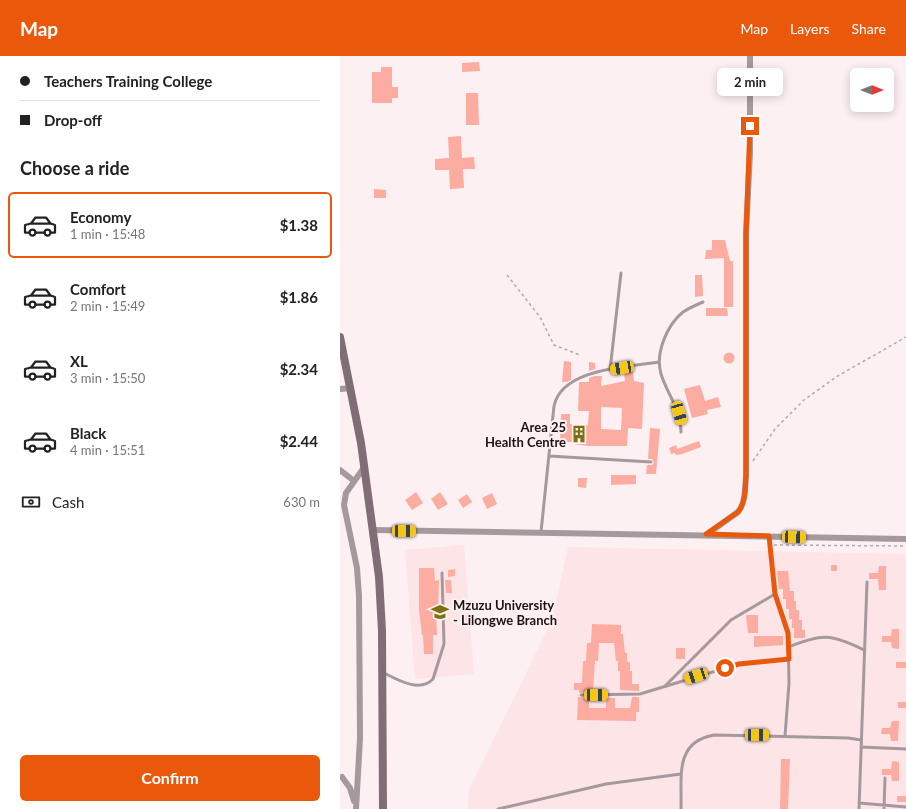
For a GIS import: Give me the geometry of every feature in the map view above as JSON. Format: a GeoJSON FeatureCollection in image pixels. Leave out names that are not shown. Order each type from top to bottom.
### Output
{"type":"FeatureCollection","features":[{"type":"Feature","properties":{"kind":"main road"},"geometry":{"type":"LineString","coordinates":[[340,337],[352,388],[365,466],[379,577],[382,673],[383,809]]}},
{"type":"Feature","properties":{"kind":"street"},"geometry":{"type":"LineString","coordinates":[[706,534],[741,508],[746,475],[746,233],[750,153],[750,56]]}},
{"type":"Feature","properties":{"kind":"street"},"geometry":{"type":"LineString","coordinates":[[340,389],[352,388]]}},
{"type":"Feature","properties":{"kind":"street"},"geometry":{"type":"LineString","coordinates":[[355,809],[360,738],[359,596],[356,568],[344,505],[346,493],[365,466]]}},
{"type":"Feature","properties":{"kind":"street"},"geometry":{"type":"LineString","coordinates":[[340,470],[354,481]]}},
{"type":"Feature","properties":{"kind":"street"},"geometry":{"type":"LineString","coordinates":[[374,530],[706,534],[906,539]]}},
{"type":"Feature","properties":{"kind":"street"},"geometry":{"type":"LineString","coordinates":[[341,775],[347,782],[352,794],[355,809]]}},
{"type":"Feature","properties":{"kind":"lane"},"geometry":{"type":"LineString","coordinates":[[610,370],[621,273]]}},
{"type":"Feature","properties":{"kind":"lane"},"geometry":{"type":"LineString","coordinates":[[681,432],[679,413],[661,374],[659,362],[663,342],[672,324],[684,312],[702,302]]}},
{"type":"Feature","properties":{"kind":"lane"},"geometry":{"type":"LineString","coordinates":[[540,532],[554,406],[556,398],[560,392],[579,378],[596,370],[610,370],[659,362]]}},
{"type":"Feature","properties":{"kind":"lane"},"geometry":{"type":"LineString","coordinates":[[549,456],[650,462]]}},
{"type":"Feature","properties":{"kind":"lane"},"geometry":{"type":"LineString","coordinates":[[769,536],[775,594],[786,622],[789,659],[785,736]]}},
{"type":"Feature","properties":{"kind":"lane"},"geometry":{"type":"LineString","coordinates":[[382,673],[410,684],[425,684],[433,679],[444,639],[442,573]]}},
{"type":"Feature","properties":{"kind":"lane"},"geometry":{"type":"LineString","coordinates":[[859,809],[867,582]]}},
{"type":"Feature","properties":{"kind":"lane"},"geometry":{"type":"LineString","coordinates":[[664,686],[731,620],[775,594]]}},
{"type":"Feature","properties":{"kind":"lane"},"geometry":{"type":"LineString","coordinates":[[788,647],[822,636],[842,639],[864,650]]}},
{"type":"Feature","properties":{"kind":"lane"},"geometry":{"type":"LineString","coordinates":[[581,695],[640,694],[739,664],[789,659]]}},
{"type":"Feature","properties":{"kind":"lane"},"geometry":{"type":"LineString","coordinates":[[681,809],[681,774],[683,760],[687,750],[697,740],[705,736],[785,736],[861,740]]}},
{"type":"Feature","properties":{"kind":"lane"},"geometry":{"type":"LineString","coordinates":[[861,747],[906,749]]}},
{"type":"Feature","properties":{"kind":"lane"},"geometry":{"type":"LineString","coordinates":[[498,809],[606,784],[681,774]]}},
{"type":"Feature","properties":{"kind":"lane"},"geometry":{"type":"LineString","coordinates":[[884,809],[885,778]]}},
{"type":"Feature","properties":{"kind":"lane"},"geometry":{"type":"LineString","coordinates":[[859,803],[906,807]]}},
{"type":"Feature","properties":{"kind":"path"},"geometry":{"type":"LineString","coordinates":[[507,275],[540,317],[554,345],[580,355]]}},
{"type":"Feature","properties":{"kind":"path"},"geometry":{"type":"LineString","coordinates":[[746,475],[751,464],[775,429],[804,400],[836,377],[906,337]]}},
{"type":"Feature","properties":{"kind":"path"},"geometry":{"type":"LineString","coordinates":[[769,545],[906,546]]}},
{"type":"Feature","properties":{"kind":"shaded area","name":"Mzuzu University - Lilongwe Branch"},"geometry":{"type":"Polygon","coordinates":[[[464,545],[474,674],[415,679],[405,550],[464,545]]]}},
{"type":"Feature","properties":{"kind":"shaded area"},"geometry":{"type":"Polygon","coordinates":[[[568,547],[906,554],[906,809],[468,809],[469,790],[552,620],[568,547]]]}},
{"type":"Feature","properties":{"kind":"building"},"geometry":{"type":"Polygon","coordinates":[[[479,62],[480,71],[462,72],[462,63],[479,62]]]}},
{"type":"Feature","properties":{"kind":"building"},"geometry":{"type":"Polygon","coordinates":[[[381,67],[392,67],[392,87],[398,87],[398,98],[392,98],[392,103],[372,103],[372,72],[381,72],[381,67]]]}},
{"type":"Feature","properties":{"kind":"building"},"geometry":{"type":"Polygon","coordinates":[[[466,93],[478,93],[479,125],[466,125],[466,93]]]}},
{"type":"Feature","properties":{"kind":"building"},"geometry":{"type":"Polygon","coordinates":[[[461,136],[462,158],[474,157],[475,169],[463,169],[464,188],[450,189],[449,170],[435,170],[435,159],[449,158],[448,137],[461,136]]]}},
{"type":"Feature","properties":{"kind":"building"},"geometry":{"type":"Polygon","coordinates":[[[374,189],[386,190],[386,198],[374,198],[374,189]]]}},
{"type":"Feature","properties":{"kind":"building"},"geometry":{"type":"Polygon","coordinates":[[[712,240],[725,240],[730,261],[733,261],[733,307],[724,307],[724,258],[705,259],[706,250],[712,250],[712,240]]]}},
{"type":"Feature","properties":{"kind":"building"},"geometry":{"type":"Polygon","coordinates":[[[695,275],[702,275],[703,296],[695,297],[695,275]]]}},
{"type":"Feature","properties":{"kind":"building"},"geometry":{"type":"Polygon","coordinates":[[[706,308],[727,308],[728,316],[706,316],[706,308]]]}},
{"type":"Feature","properties":{"kind":"building"},"geometry":{"type":"Polygon","coordinates":[[[727,353],[731,353],[733,354],[733,362],[727,363],[724,360],[724,356],[727,353]]]}},
{"type":"Feature","properties":{"kind":"building"},"geometry":{"type":"Polygon","coordinates":[[[564,361],[571,362],[571,380],[567,382],[562,382],[564,361]]]}},
{"type":"Feature","properties":{"kind":"building"},"geometry":{"type":"Polygon","coordinates":[[[589,362],[595,363],[595,369],[589,371],[589,362]]]}},
{"type":"Feature","properties":{"kind":"building"},"geometry":{"type":"Polygon","coordinates":[[[633,371],[634,381],[644,383],[642,429],[628,428],[627,446],[588,446],[573,444],[573,442],[560,442],[561,414],[570,414],[570,424],[588,425],[589,411],[578,411],[579,382],[589,382],[589,378],[602,376],[601,386],[625,381],[624,373],[633,371]],[[601,407],[601,429],[621,430],[622,408],[601,407]]]}},
{"type":"Feature","properties":{"kind":"building"},"geometry":{"type":"Polygon","coordinates":[[[700,385],[705,401],[718,397],[721,407],[707,410],[708,414],[692,418],[684,389],[700,385]]]}},
{"type":"Feature","properties":{"kind":"building"},"geometry":{"type":"Polygon","coordinates":[[[650,428],[660,429],[656,474],[646,474],[647,465],[652,465],[654,463],[652,459],[648,459],[650,428]]]}},
{"type":"Feature","properties":{"kind":"building"},"geometry":{"type":"Polygon","coordinates":[[[699,441],[701,447],[682,454],[671,454],[669,448],[676,445],[677,449],[699,441]]]}},
{"type":"Feature","properties":{"kind":"building"},"geometry":{"type":"Polygon","coordinates":[[[611,475],[636,475],[636,484],[611,485],[611,475]]]}},
{"type":"Feature","properties":{"kind":"building"},"geometry":{"type":"Polygon","coordinates":[[[578,478],[587,478],[586,488],[578,487],[578,478]]]}},
{"type":"Feature","properties":{"kind":"building"},"geometry":{"type":"Polygon","coordinates":[[[416,492],[423,503],[412,510],[405,500],[416,492]]]}},
{"type":"Feature","properties":{"kind":"building"},"geometry":{"type":"Polygon","coordinates":[[[440,492],[448,504],[438,510],[431,499],[440,492]]]}},
{"type":"Feature","properties":{"kind":"building"},"geometry":{"type":"Polygon","coordinates":[[[492,493],[497,504],[487,509],[482,498],[492,493]]]}},
{"type":"Feature","properties":{"kind":"building"},"geometry":{"type":"Polygon","coordinates":[[[467,494],[472,502],[463,508],[458,500],[467,494]]]}},
{"type":"Feature","properties":{"kind":"building"},"geometry":{"type":"Polygon","coordinates":[[[831,565],[837,565],[837,571],[831,571],[831,565]]]}},
{"type":"Feature","properties":{"kind":"building"},"geometry":{"type":"Polygon","coordinates":[[[879,566],[886,566],[886,590],[879,590],[878,579],[869,579],[869,573],[878,573],[879,566]]]}},
{"type":"Feature","properties":{"kind":"building"},"geometry":{"type":"Polygon","coordinates":[[[419,568],[434,568],[435,581],[439,580],[438,610],[436,610],[437,635],[433,635],[433,654],[424,654],[419,610],[419,568]]]}},
{"type":"Feature","properties":{"kind":"building"},"geometry":{"type":"Polygon","coordinates":[[[455,569],[455,576],[448,577],[448,570],[455,569]]]}},
{"type":"Feature","properties":{"kind":"building"},"geometry":{"type":"Polygon","coordinates":[[[777,571],[788,571],[790,591],[794,591],[796,610],[799,610],[799,620],[802,620],[802,630],[805,630],[805,638],[794,638],[792,619],[789,619],[789,609],[786,609],[786,599],[783,599],[783,589],[779,589],[777,571]]]}},
{"type":"Feature","properties":{"kind":"building"},"geometry":{"type":"Polygon","coordinates":[[[445,580],[451,580],[452,593],[446,593],[445,580]]]}},
{"type":"Feature","properties":{"kind":"building"},"geometry":{"type":"Polygon","coordinates":[[[462,615],[467,615],[468,622],[462,623],[462,615]]]}},
{"type":"Feature","properties":{"kind":"building"},"geometry":{"type":"Polygon","coordinates":[[[746,615],[758,615],[758,633],[748,633],[746,615]]]}},
{"type":"Feature","properties":{"kind":"building"},"geometry":{"type":"Polygon","coordinates":[[[592,624],[621,625],[621,634],[623,634],[625,653],[627,653],[627,662],[630,662],[630,671],[632,671],[632,684],[639,684],[639,691],[620,690],[620,671],[618,671],[618,661],[616,661],[614,643],[599,643],[598,661],[595,661],[593,689],[589,689],[589,692],[579,693],[579,690],[574,690],[574,683],[582,683],[583,661],[586,661],[587,643],[591,643],[592,624]]]}},
{"type":"Feature","properties":{"kind":"building"},"geometry":{"type":"Polygon","coordinates":[[[892,629],[899,629],[899,649],[892,648],[891,642],[882,642],[882,636],[891,636],[892,629]]]}},
{"type":"Feature","properties":{"kind":"building"},"geometry":{"type":"Polygon","coordinates":[[[754,636],[783,636],[783,645],[754,647],[754,636]]]}},
{"type":"Feature","properties":{"kind":"building"},"geometry":{"type":"Polygon","coordinates":[[[676,648],[685,648],[685,659],[676,659],[676,648]]]}},
{"type":"Feature","properties":{"kind":"building"},"geometry":{"type":"Polygon","coordinates":[[[896,662],[906,662],[906,668],[896,668],[896,662]]]}},
{"type":"Feature","properties":{"kind":"building"},"geometry":{"type":"Polygon","coordinates":[[[578,697],[589,698],[589,708],[606,708],[606,698],[615,698],[615,708],[630,708],[632,697],[639,697],[639,712],[636,712],[636,721],[577,720],[578,697]]]}},
{"type":"Feature","properties":{"kind":"building"},"geometry":{"type":"Polygon","coordinates":[[[898,702],[906,702],[906,708],[898,708],[898,702]]]}},
{"type":"Feature","properties":{"kind":"building"},"geometry":{"type":"Polygon","coordinates":[[[892,721],[899,721],[898,741],[891,741],[890,734],[881,734],[882,728],[890,728],[892,721]]]}},
{"type":"Feature","properties":{"kind":"building"},"geometry":{"type":"Polygon","coordinates":[[[781,759],[790,759],[788,809],[780,809],[781,759]]]}},
{"type":"Feature","properties":{"kind":"building"},"geometry":{"type":"Polygon","coordinates":[[[892,761],[899,762],[899,781],[892,781],[891,775],[882,775],[882,769],[891,769],[892,761]]]}},
{"type":"Feature","properties":{"kind":"building"},"geometry":{"type":"Polygon","coordinates":[[[897,796],[906,796],[906,802],[897,802],[897,796]]]}},
{"type":"Feature","properties":{"kind":"place","name":"Area 25 Health Centre"},"geometry":{"type":"Point","coordinates":[579,434]}},
{"type":"Feature","properties":{"kind":"place","name":"Mzuzu University - Lilongwe Branch"},"geometry":{"type":"Point","coordinates":[440,612]}},
{"type":"Feature","properties":{"kind":"route"},"geometry":{"type":"LineString","coordinates":[[725,668],[739,664],[789,659],[786,622],[775,594],[772,580],[769,536],[706,534],[738,512],[744,498],[746,475],[746,233],[750,126]]}}]}
